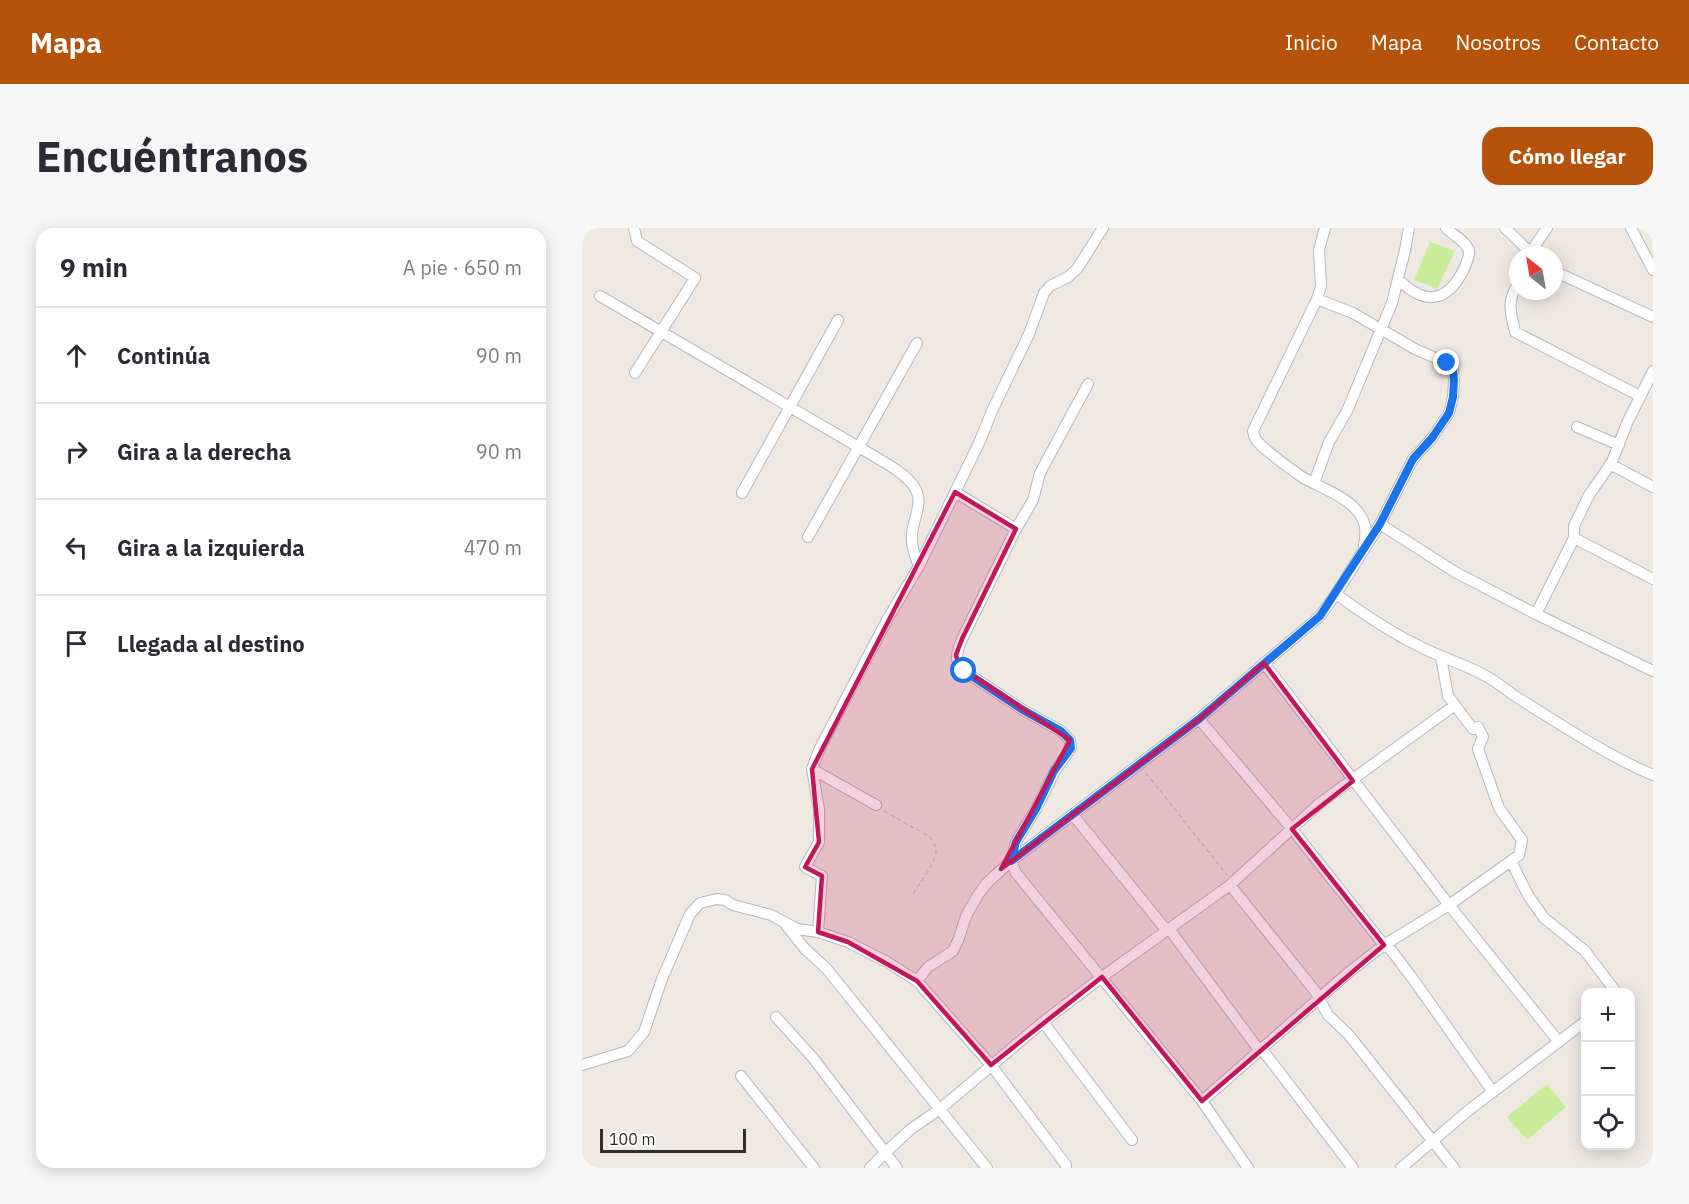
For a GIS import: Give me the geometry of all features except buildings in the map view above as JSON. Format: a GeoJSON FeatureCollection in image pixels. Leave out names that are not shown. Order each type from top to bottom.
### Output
{"type":"FeatureCollection","features":[{"type":"Feature","properties":{"kind":"street"},"geometry":{"type":"LineString","coordinates":[[634,228],[637,241],[695,278],[635,373]]}},
{"type":"Feature","properties":{"kind":"street"},"geometry":{"type":"LineString","coordinates":[[818,932],[822,876],[805,867],[819,842],[819,809],[812,769],[820,748],[896,604],[919,566],[1029,334],[1044,293],[1050,286],[1068,277],[1077,269],[1103,228]]}},
{"type":"Feature","properties":{"kind":"street"},"geometry":{"type":"LineString","coordinates":[[1325,228],[1319,250],[1321,286],[1317,299],[1252,431],[1258,444],[1273,456],[1352,505],[1364,521],[1366,530],[1363,552]]}},
{"type":"Feature","properties":{"kind":"street"},"geometry":{"type":"LineString","coordinates":[[1314,483],[1329,442],[1347,411],[1392,303],[1406,250],[1409,228]]}},
{"type":"Feature","properties":{"kind":"street"},"geometry":{"type":"LineString","coordinates":[[1398,279],[1413,292],[1425,296],[1445,294],[1451,290],[1469,254],[1464,243],[1446,228]]}},
{"type":"Feature","properties":{"kind":"street"},"geometry":{"type":"LineString","coordinates":[[1505,228],[1524,246]]}},
{"type":"Feature","properties":{"kind":"street"},"geometry":{"type":"LineString","coordinates":[[1537,246],[1547,228]]}},
{"type":"Feature","properties":{"kind":"street"},"geometry":{"type":"LineString","coordinates":[[1631,228],[1653,270]]}},
{"type":"Feature","properties":{"kind":"street"},"geometry":{"type":"LineString","coordinates":[[1563,275],[1653,317]]}},
{"type":"Feature","properties":{"kind":"street"},"geometry":{"type":"LineString","coordinates":[[600,296],[891,466],[916,489],[919,502],[912,531],[912,543],[919,566]]}},
{"type":"Feature","properties":{"kind":"street"},"geometry":{"type":"LineString","coordinates":[[917,981],[928,967],[952,951],[966,916],[978,895],[987,883],[1011,861],[1199,719],[1320,616],[1380,524],[1413,459],[1432,438],[1449,413],[1454,380],[1453,370],[1447,363],[1415,349],[1353,313],[1317,299]]}},
{"type":"Feature","properties":{"kind":"street"},"geometry":{"type":"LineString","coordinates":[[1510,300],[1515,332],[1640,396]]}},
{"type":"Feature","properties":{"kind":"street"},"geometry":{"type":"LineString","coordinates":[[742,493],[838,320]]}},
{"type":"Feature","properties":{"kind":"street"},"geometry":{"type":"LineString","coordinates":[[808,537],[917,343]]}},
{"type":"Feature","properties":{"kind":"street"},"geometry":{"type":"LineString","coordinates":[[1536,614],[1574,538],[1575,526],[1589,495],[1610,464],[1653,371]]}},
{"type":"Feature","properties":{"kind":"street"},"geometry":{"type":"LineString","coordinates":[[1088,384],[1040,474],[1033,500],[956,655],[959,666],[964,671],[1023,710],[1061,731],[1070,740],[1071,748],[1054,771],[1036,809],[1016,842],[1011,861],[1016,873],[1202,1101],[1248,1168]]}},
{"type":"Feature","properties":{"kind":"street"},"geometry":{"type":"LineString","coordinates":[[1577,427],[1619,445]]}},
{"type":"Feature","properties":{"kind":"street"},"geometry":{"type":"LineString","coordinates":[[1610,464],[1653,487]]}},
{"type":"Feature","properties":{"kind":"street"},"geometry":{"type":"LineString","coordinates":[[955,492],[1017,529]]}},
{"type":"Feature","properties":{"kind":"street"},"geometry":{"type":"LineString","coordinates":[[1380,524],[1455,572],[1653,671]]}},
{"type":"Feature","properties":{"kind":"street"},"geometry":{"type":"LineString","coordinates":[[1574,538],[1653,579]]}},
{"type":"Feature","properties":{"kind":"street"},"geometry":{"type":"LineString","coordinates":[[1336,594],[1417,646],[1461,663],[1486,676],[1597,746],[1653,775]]}},
{"type":"Feature","properties":{"kind":"street"},"geometry":{"type":"LineString","coordinates":[[1202,1101],[1347,973],[1384,945],[1449,905],[1518,855],[1522,840],[1499,808],[1478,749],[1483,737],[1478,727],[1473,729],[1448,696],[1441,657]]}},
{"type":"Feature","properties":{"kind":"street"},"geometry":{"type":"LineString","coordinates":[[1264,663],[1449,905],[1559,1042]]}},
{"type":"Feature","properties":{"kind":"street"},"geometry":{"type":"LineString","coordinates":[[870,1168],[911,1129],[940,1109],[1043,1022],[1232,884],[1320,803],[1455,705]]}},
{"type":"Feature","properties":{"kind":"street"},"geometry":{"type":"LineString","coordinates":[[1199,719],[1292,829],[1384,945],[1391,950],[1493,1092]]}},
{"type":"Feature","properties":{"kind":"street"},"geometry":{"type":"LineString","coordinates":[[812,769],[876,805]]}},
{"type":"Feature","properties":{"kind":"street"},"geometry":{"type":"LineString","coordinates":[[1073,815],[1162,926],[1170,930],[1259,1050],[1264,1052],[1353,1168]]}},
{"type":"Feature","properties":{"kind":"street"},"geometry":{"type":"LineString","coordinates":[[1511,861],[1528,895],[1544,918],[1585,951],[1612,988]]}},
{"type":"Feature","properties":{"kind":"street"},"geometry":{"type":"LineString","coordinates":[[1232,884],[1320,998],[1328,1014],[1349,1035],[1454,1168]]}},
{"type":"Feature","properties":{"kind":"street"},"geometry":{"type":"LineString","coordinates":[[582,1065],[628,1051],[644,1032],[662,979],[690,914],[700,903],[717,898],[733,905],[771,915],[784,923],[806,931],[818,932],[848,942],[917,981],[992,1065],[1046,1136],[1066,1168]]}},
{"type":"Feature","properties":{"kind":"street"},"geometry":{"type":"LineString","coordinates":[[784,923],[800,943],[826,968],[987,1168]]}},
{"type":"Feature","properties":{"kind":"street"},"geometry":{"type":"LineString","coordinates":[[776,1017],[813,1058],[897,1168]]}},
{"type":"Feature","properties":{"kind":"street"},"geometry":{"type":"LineString","coordinates":[[1043,1022],[1132,1140]]}},
{"type":"Feature","properties":{"kind":"street"},"geometry":{"type":"LineString","coordinates":[[1401,1168],[1432,1140],[1581,1025]]}},
{"type":"Feature","properties":{"kind":"street"},"geometry":{"type":"LineString","coordinates":[[741,1076],[814,1168]]}},
{"type":"Feature","properties":{"kind":"path"},"geometry":{"type":"LineString","coordinates":[[1140,764],[1232,884]]}},
{"type":"Feature","properties":{"kind":"path"},"geometry":{"type":"LineString","coordinates":[[876,805],[889,815],[930,837],[934,843],[936,850],[933,861],[912,895]]}},
{"type":"Feature","properties":{"kind":"highlighted area"},"geometry":{"type":"Polygon","coordinates":[[[955,492],[1016,529],[962,639],[956,655],[959,666],[1070,740],[1001,869],[1199,719],[1264,663],[1353,781],[1292,829],[1384,945],[1202,1101],[1102,977],[991,1065],[917,981],[848,942],[818,932],[822,876],[805,867],[819,842],[812,769],[955,492]]]}},
{"type":"Feature","properties":{"kind":"green space"},"geometry":{"type":"Polygon","coordinates":[[[1430,242],[1455,251],[1437,289],[1414,280],[1430,242]]]}},
{"type":"Feature","properties":{"kind":"green space"},"geometry":{"type":"Polygon","coordinates":[[[1547,1084],[1566,1107],[1527,1140],[1507,1117],[1547,1084]]]}},
{"type":"Feature","properties":{"kind":"route"},"geometry":{"type":"LineString","coordinates":[[964,671],[1023,710],[1061,731],[1070,740],[1071,748],[1054,771],[1036,809],[1016,842],[1011,861],[1199,719],[1320,616],[1380,524],[1413,459],[1432,438],[1449,413],[1454,380],[1453,370],[1447,363]]}}]}
